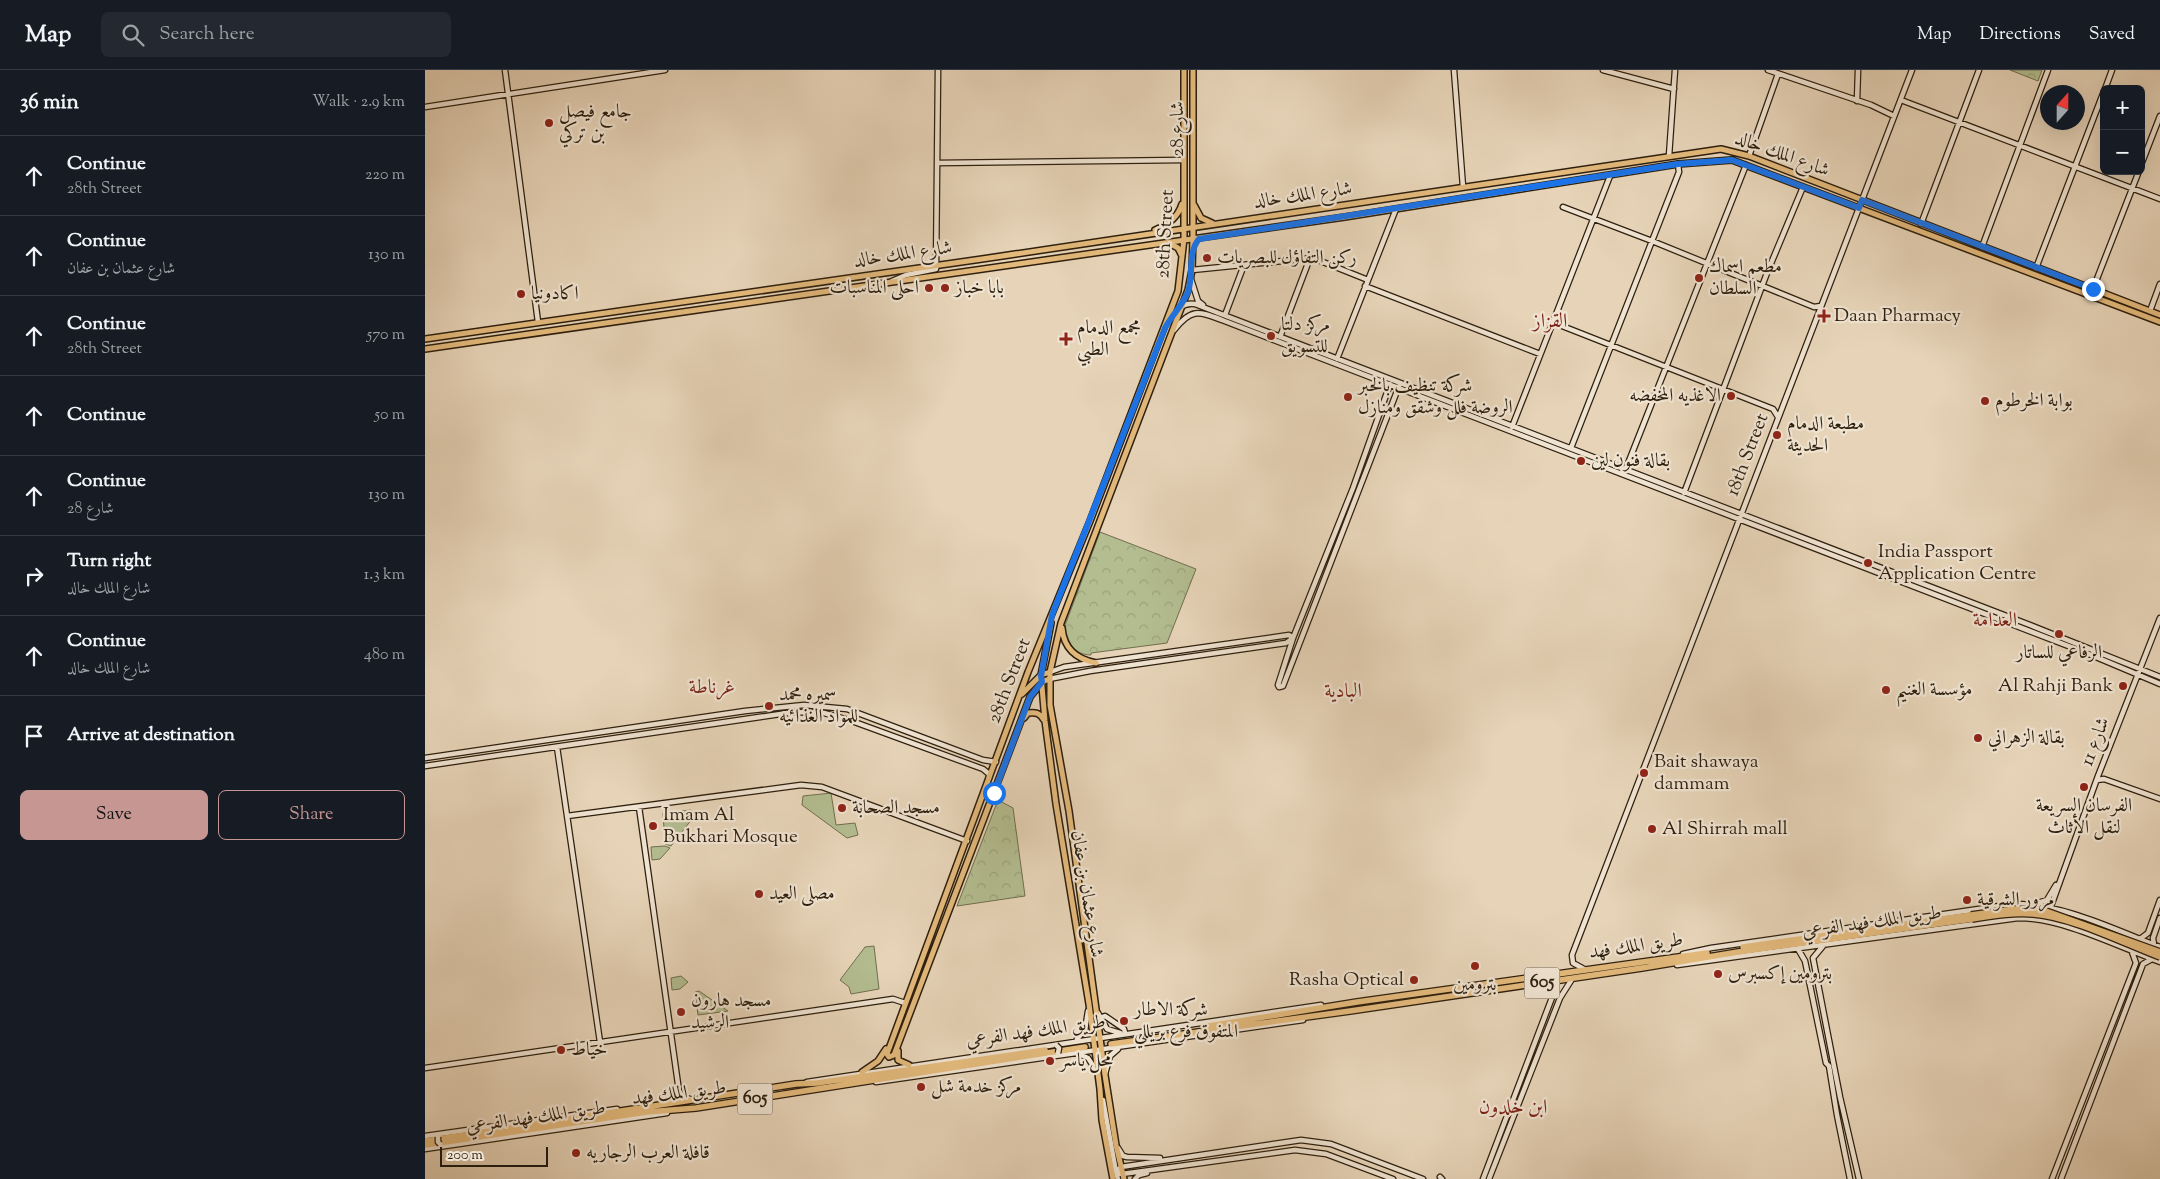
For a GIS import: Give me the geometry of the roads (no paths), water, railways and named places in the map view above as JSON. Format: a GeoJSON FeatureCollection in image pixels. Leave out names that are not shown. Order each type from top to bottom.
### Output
{"type":"FeatureCollection","features":[{"type":"Feature","properties":{"kind":"highway","name":"طريق الملك فهد"},"geometry":{"type":"LineString","coordinates":[[2160,952],[2046,911],[2014,909],[1972,917],[1642,968],[1350,1011],[1111,1043],[1311,1011],[1341,1004],[1674,956],[1972,917],[2017,913],[2045,916],[2068,922],[2160,957]]}},
{"type":"Feature","properties":{"kind":"highway","name":"طريق الملك فهد"},"geometry":{"type":"LineString","coordinates":[[425,1140],[796,1084],[817,1083],[1084,1045],[883,1078],[857,1084],[681,1110],[647,1112],[425,1145]]}},
{"type":"Feature","properties":{"kind":"main road","name":"28th Street"},"geometry":{"type":"LineString","coordinates":[[893,1038],[1019,697],[1178,291],[1184,239],[1184,70]]}},
{"type":"Feature","properties":{"kind":"main road","name":"شارع 28"},"geometry":{"type":"LineString","coordinates":[[1050,672],[1061,623],[1174,330],[1191,279],[1193,238],[1193,70]]}},
{"type":"Feature","properties":{"kind":"main road","name":"شارع الملك خالد"},"geometry":{"type":"LineString","coordinates":[[425,339],[936,266],[1721,149],[1749,156],[2160,315]]}},
{"type":"Feature","properties":{"kind":"main road","name":"شارع الملك خالد"},"geometry":{"type":"LineString","coordinates":[[425,349],[1396,209],[1678,164],[1721,159],[1732,160],[1746,165],[2160,322]]}},
{"type":"Feature","properties":{"kind":"main road"},"geometry":{"type":"LineString","coordinates":[[1149,233],[1169,223],[1181,209],[1184,196]]}},
{"type":"Feature","properties":{"kind":"main road"},"geometry":{"type":"LineString","coordinates":[[1193,200],[1201,218],[1217,224]]}},
{"type":"Feature","properties":{"kind":"main road"},"geometry":{"type":"LineString","coordinates":[[1192,251],[1199,239],[1204,236]]}},
{"type":"Feature","properties":{"kind":"main road"},"geometry":{"type":"LineString","coordinates":[[1166,242],[1178,248],[1183,258]]}},
{"type":"Feature","properties":{"kind":"main road","name":"شارع عثمان بن عفان"},"geometry":{"type":"LineString","coordinates":[[1052,615],[1041,676],[1045,721],[1056,804],[1089,1004],[1100,1089],[1101,1120],[1113,1179]]}},
{"type":"Feature","properties":{"kind":"main road"},"geometry":{"type":"LineString","coordinates":[[1061,623],[1067,647],[1075,656],[1096,663]]}},
{"type":"Feature","properties":{"kind":"main road"},"geometry":{"type":"LineString","coordinates":[[1019,697],[1041,676],[1050,672]]}},
{"type":"Feature","properties":{"kind":"main road","name":"شارع عثمان بن عفان"},"geometry":{"type":"LineString","coordinates":[[1050,672],[1050,705],[1069,811],[1101,1050],[1116,1145],[1123,1176]]}},
{"type":"Feature","properties":{"kind":"main road"},"geometry":{"type":"LineString","coordinates":[[1042,682],[1049,679]]}},
{"type":"Feature","properties":{"kind":"main road","name":"28th Street"},"geometry":{"type":"LineString","coordinates":[[899,1040],[1030,697],[1042,682]]}},
{"type":"Feature","properties":{"kind":"main road"},"geometry":{"type":"LineString","coordinates":[[1021,722],[1028,713],[1035,712],[1041,715],[1045,721]]}},
{"type":"Feature","properties":{"kind":"main road"},"geometry":{"type":"LineString","coordinates":[[893,1038],[887,1054],[889,1057],[894,1056],[899,1040]]}},
{"type":"Feature","properties":{"kind":"main road"},"geometry":{"type":"LineString","coordinates":[[861,1072],[878,1062],[893,1038]]}},
{"type":"Feature","properties":{"kind":"main road"},"geometry":{"type":"LineString","coordinates":[[899,1040],[898,1058],[900,1062],[909,1065]]}},
{"type":"Feature","properties":{"kind":"street"},"geometry":{"type":"LineString","coordinates":[[505,70],[538,322]]}},
{"type":"Feature","properties":{"kind":"street"},"geometry":{"type":"LineString","coordinates":[[425,107],[665,70]]}},
{"type":"Feature","properties":{"kind":"street"},"geometry":{"type":"LineString","coordinates":[[889,282],[906,275],[934,271],[936,266],[938,70]]}},
{"type":"Feature","properties":{"kind":"street"},"geometry":{"type":"LineString","coordinates":[[1454,70],[1463,187]]}},
{"type":"Feature","properties":{"kind":"street"},"geometry":{"type":"LineString","coordinates":[[1603,70],[1674,89]]}},
{"type":"Feature","properties":{"kind":"street"},"geometry":{"type":"LineString","coordinates":[[1669,156],[1675,70]]}},
{"type":"Feature","properties":{"kind":"street"},"geometry":{"type":"LineString","coordinates":[[1769,70],[1894,116]]}},
{"type":"Feature","properties":{"kind":"street"},"geometry":{"type":"LineString","coordinates":[[1857,101],[1858,70]]}},
{"type":"Feature","properties":{"kind":"street","name":"18th Street"},"geometry":{"type":"LineString","coordinates":[[1912,70],[1740,517],[2038,628],[2160,677]]}},
{"type":"Feature","properties":{"kind":"street"},"geometry":{"type":"LineString","coordinates":[[1921,224],[1979,70]]}},
{"type":"Feature","properties":{"kind":"street"},"geometry":{"type":"LineString","coordinates":[[1982,247],[2048,70]]}},
{"type":"Feature","properties":{"kind":"street"},"geometry":{"type":"LineString","coordinates":[[2106,85],[2112,70]]}},
{"type":"Feature","properties":{"kind":"street"},"geometry":{"type":"LineString","coordinates":[[1749,156],[1778,74]]}},
{"type":"Feature","properties":{"kind":"street"},"geometry":{"type":"LineString","coordinates":[[1901,100],[2160,199]]}},
{"type":"Feature","properties":{"kind":"street"},"geometry":{"type":"LineString","coordinates":[[2036,268],[2100,101]]}},
{"type":"Feature","properties":{"kind":"street"},"geometry":{"type":"LineString","coordinates":[[2145,155],[2160,116]]}},
{"type":"Feature","properties":{"kind":"street"},"geometry":{"type":"LineString","coordinates":[[937,163],[1183,160]]}},
{"type":"Feature","properties":{"kind":"street"},"geometry":{"type":"LineString","coordinates":[[1571,448],[1679,172],[1678,164]]}},
{"type":"Feature","properties":{"kind":"street"},"geometry":{"type":"LineString","coordinates":[[1626,470],[1746,165]]}},
{"type":"Feature","properties":{"kind":"street"},"geometry":{"type":"LineString","coordinates":[[2093,289],[2137,175]]}},
{"type":"Feature","properties":{"kind":"street"},"geometry":{"type":"LineString","coordinates":[[1512,426],[1610,176]]}},
{"type":"Feature","properties":{"kind":"street"},"geometry":{"type":"LineString","coordinates":[[1684,492],[1803,187]]}},
{"type":"Feature","properties":{"kind":"street"},"geometry":{"type":"LineString","coordinates":[[1563,208],[1652,241],[1763,288],[1814,307],[1821,306]]}},
{"type":"Feature","properties":{"kind":"street"},"geometry":{"type":"LineString","coordinates":[[1337,359],[1396,209]]}},
{"type":"Feature","properties":{"kind":"street"},"geometry":{"type":"LineString","coordinates":[[1192,270],[1310,258],[1368,280]]}},
{"type":"Feature","properties":{"kind":"street"},"geometry":{"type":"LineString","coordinates":[[1280,337],[1310,258]]}},
{"type":"Feature","properties":{"kind":"street"},"geometry":{"type":"LineString","coordinates":[[1225,315],[1244,265]]}},
{"type":"Feature","properties":{"kind":"street"},"geometry":{"type":"LineString","coordinates":[[1191,279],[1198,301],[1208,309]]}},
{"type":"Feature","properties":{"kind":"street"},"geometry":{"type":"LineString","coordinates":[[2150,311],[2160,284]]}},
{"type":"Feature","properties":{"kind":"street"},"geometry":{"type":"LineString","coordinates":[[1365,286],[1540,354]]}},
{"type":"Feature","properties":{"kind":"street"},"geometry":{"type":"LineString","coordinates":[[1165,328],[1173,313],[1181,306],[1189,303],[1225,315],[1337,359],[1390,382]]}},
{"type":"Feature","properties":{"kind":"street"},"geometry":{"type":"LineString","coordinates":[[1174,330],[1191,314],[1202,313],[1571,448],[1684,492],[1740,517]]}},
{"type":"Feature","properties":{"kind":"street"},"geometry":{"type":"LineString","coordinates":[[1552,322],[1773,409],[1778,418]]}},
{"type":"Feature","properties":{"kind":"street"},"geometry":{"type":"LineString","coordinates":[[1390,382],[1353,488],[1293,638],[1278,685],[1279,687],[1283,686],[1399,385]]}},
{"type":"Feature","properties":{"kind":"street"},"geometry":{"type":"LineString","coordinates":[[1399,385],[1614,471],[1740,517],[2084,652],[2160,684]]}},
{"type":"Feature","properties":{"kind":"street"},"geometry":{"type":"LineString","coordinates":[[1614,471],[1622,472],[1626,470]]}},
{"type":"Feature","properties":{"kind":"street"},"geometry":{"type":"LineString","coordinates":[[1584,969],[1573,963],[1572,955],[1612,846],[1740,517]]}},
{"type":"Feature","properties":{"kind":"street","name":"شارع 11"},"geometry":{"type":"LineString","coordinates":[[2047,920],[2060,878],[2160,618]]}},
{"type":"Feature","properties":{"kind":"street"},"geometry":{"type":"LineString","coordinates":[[1050,672],[1096,663],[1289,635],[1293,638]]}},
{"type":"Feature","properties":{"kind":"street"},"geometry":{"type":"LineString","coordinates":[[1049,679],[1090,671],[1286,643],[1293,638]]}},
{"type":"Feature","properties":{"kind":"street"},"geometry":{"type":"LineString","coordinates":[[425,758],[745,710],[804,705],[847,710],[983,760],[996,762]]}},
{"type":"Feature","properties":{"kind":"street"},"geometry":{"type":"LineString","coordinates":[[425,766],[795,712],[824,713],[849,720],[977,767],[989,774],[989,780]]}},
{"type":"Feature","properties":{"kind":"street"},"geometry":{"type":"LineString","coordinates":[[557,747],[600,1042]]}},
{"type":"Feature","properties":{"kind":"street"},"geometry":{"type":"LineString","coordinates":[[977,767],[983,760]]}},
{"type":"Feature","properties":{"kind":"street"},"geometry":{"type":"LineString","coordinates":[[2097,780],[2104,779],[2160,799]]}},
{"type":"Feature","properties":{"kind":"street"},"geometry":{"type":"LineString","coordinates":[[567,816],[801,785],[822,786],[967,840]]}},
{"type":"Feature","properties":{"kind":"street"},"geometry":{"type":"LineString","coordinates":[[639,807],[679,1091],[683,1097],[691,1100]]}},
{"type":"Feature","properties":{"kind":"street","name":"شارع 11"},"geometry":{"type":"LineString","coordinates":[[2031,905],[2047,900],[2060,878]]}},
{"type":"Feature","properties":{"kind":"street"},"geometry":{"type":"LineString","coordinates":[[2140,939],[2148,933],[2160,900]]}},
{"type":"Feature","properties":{"kind":"street","name":"طريق الملك فهد الفرعي"},"geometry":{"type":"LineString","coordinates":[[1674,956],[1711,948],[2013,904],[2051,908],[2160,947]]}},
{"type":"Feature","properties":{"kind":"street","name":"طريق الملك فهد الفرعي"},"geometry":{"type":"LineString","coordinates":[[1642,968],[1824,946],[2005,919],[2028,918],[2047,920],[2160,962]]}},
{"type":"Feature","properties":{"kind":"street"},"geometry":{"type":"LineString","coordinates":[[2154,945],[2153,938],[2160,918]]}},
{"type":"Feature","properties":{"kind":"street"},"geometry":{"type":"LineString","coordinates":[[1813,958],[1824,946]]}},
{"type":"Feature","properties":{"kind":"street"},"geometry":{"type":"LineString","coordinates":[[1798,949],[1805,961],[1826,1063],[1829,1066],[1850,1179]]}},
{"type":"Feature","properties":{"kind":"street"},"geometry":{"type":"LineString","coordinates":[[2054,1179],[2136,963],[2132,952]]}},
{"type":"Feature","properties":{"kind":"street"},"geometry":{"type":"LineString","coordinates":[[1805,961],[1807,956],[1813,958]]}},
{"type":"Feature","properties":{"kind":"street"},"geometry":{"type":"LineString","coordinates":[[1813,958],[1840,1097],[1859,1179]]}},
{"type":"Feature","properties":{"kind":"street"},"geometry":{"type":"LineString","coordinates":[[2061,1179],[2143,964],[2153,959]]}},
{"type":"Feature","properties":{"kind":"street"},"geometry":{"type":"LineString","coordinates":[[1489,1179],[1560,998],[1572,978]]}},
{"type":"Feature","properties":{"kind":"street"},"geometry":{"type":"LineString","coordinates":[[1483,1179],[1553,995],[1553,986],[1543,982]]}},
{"type":"Feature","properties":{"kind":"street"},"geometry":{"type":"LineString","coordinates":[[1553,995],[1557,993],[1560,998]]}},
{"type":"Feature","properties":{"kind":"street"},"geometry":{"type":"LineString","coordinates":[[425,1068],[893,999],[905,1003]]}},
{"type":"Feature","properties":{"kind":"street"},"geometry":{"type":"LineString","coordinates":[[1071,1041],[1080,1037],[1085,1030],[1089,1004]]}},
{"type":"Feature","properties":{"kind":"street","name":"طريق الملك فهد الفرعي"},"geometry":{"type":"LineString","coordinates":[[796,1084],[861,1072],[1055,1045],[1071,1041],[1139,1034],[1301,1007],[1341,1004]]}},
{"type":"Feature","properties":{"kind":"street"},"geometry":{"type":"LineString","coordinates":[[1097,1011],[1107,1030],[1115,1033],[1131,1034]]}},
{"type":"Feature","properties":{"kind":"street","name":"طريق الملك فهد الفرعي"},"geometry":{"type":"LineString","coordinates":[[857,1084],[885,1082],[1056,1055],[1122,1047],[1323,1017],[1350,1011]]}},
{"type":"Feature","properties":{"kind":"street"},"geometry":{"type":"LineString","coordinates":[[1100,1018],[1105,1016],[1123,1029],[1125,1033]]}},
{"type":"Feature","properties":{"kind":"street"},"geometry":{"type":"LineString","coordinates":[[1139,1034],[1137,1040],[1141,1043]]}},
{"type":"Feature","properties":{"kind":"street"},"geometry":{"type":"LineString","coordinates":[[1055,1045],[1059,1048],[1056,1055]]}},
{"type":"Feature","properties":{"kind":"street"},"geometry":{"type":"LineString","coordinates":[[1105,1075],[1110,1056],[1122,1047]]}},
{"type":"Feature","properties":{"kind":"street"},"geometry":{"type":"LineString","coordinates":[[1075,1053],[1088,1058],[1094,1064],[1098,1074]]}},
{"type":"Feature","properties":{"kind":"street"},"geometry":{"type":"LineString","coordinates":[[1100,1089],[1118,1179]]}},
{"type":"Feature","properties":{"kind":"street","name":"طريق الملك فهد الفرعي"},"geometry":{"type":"LineString","coordinates":[[425,1136],[579,1113],[633,1108]]}},
{"type":"Feature","properties":{"kind":"street","name":"طريق الملك فهد الفرعي"},"geometry":{"type":"LineString","coordinates":[[425,1149],[681,1110]]}},
{"type":"Feature","properties":{"kind":"street"},"geometry":{"type":"LineString","coordinates":[[440,1135],[437,1142],[443,1145]]}},
{"type":"Feature","properties":{"kind":"street"},"geometry":{"type":"LineString","coordinates":[[1116,1172],[1121,1167],[1293,1140],[1309,1140],[1331,1144],[1423,1179]]}},
{"type":"Feature","properties":{"kind":"street"},"geometry":{"type":"LineString","coordinates":[[1116,1145],[1123,1156],[1133,1159],[1176,1158]]}},
{"type":"Feature","properties":{"kind":"street"},"geometry":{"type":"LineString","coordinates":[[1116,1172],[1123,1176],[1295,1150],[1326,1154],[1393,1179]]}},
{"type":"Feature","properties":{"kind":"street"},"geometry":{"type":"LineString","coordinates":[[1135,1179],[1139,1175],[1161,1169]]}},
{"type":"Feature","properties":{"kind":"tunnel"},"geometry":{"type":"LineString","coordinates":[[1085,1047],[1111,1044]]}},
{"type":"Feature","properties":{"kind":"place","name":"جامع فيصل بن تركي"},"geometry":{"type":"Point","coordinates":[549,123]}},
{"type":"Feature","properties":{"kind":"place","name":"ركن التفاؤل للبصريات"},"geometry":{"type":"Point","coordinates":[1207,258]}},
{"type":"Feature","properties":{"kind":"place","name":"مطعم اسماك السلطان"},"geometry":{"type":"Point","coordinates":[1699,278]}},
{"type":"Feature","properties":{"kind":"place","name":"احلى المناسبات"},"geometry":{"type":"Point","coordinates":[929,288]}},
{"type":"Feature","properties":{"kind":"place","name":"بابا خباز"},"geometry":{"type":"Point","coordinates":[945,288]}},
{"type":"Feature","properties":{"kind":"place","name":"اكادونيا"},"geometry":{"type":"Point","coordinates":[521,294]}},
{"type":"Feature","properties":{"kind":"place","name":"Daan Pharmacy"},"geometry":{"type":"Point","coordinates":[1824,316]}},
{"type":"Feature","properties":{"kind":"place","name":"مركز دلتا للتسويق"},"geometry":{"type":"Point","coordinates":[1271,336]}},
{"type":"Feature","properties":{"kind":"place","name":"مجمع الدمام الطبي"},"geometry":{"type":"Point","coordinates":[1066,339]}},
{"type":"Feature","properties":{"kind":"place","name":"الاغذيه المخفضه"},"geometry":{"type":"Point","coordinates":[1731,396]}},
{"type":"Feature","properties":{"kind":"place","name":"شركة تنظيف بالخبر الروضة فلل وشقق ومنازل"},"geometry":{"type":"Point","coordinates":[1348,397]}},
{"type":"Feature","properties":{"kind":"place","name":"بوابة الخرطوم"},"geometry":{"type":"Point","coordinates":[1985,401]}},
{"type":"Feature","properties":{"kind":"place","name":"مطبعة الدمام الحديثة"},"geometry":{"type":"Point","coordinates":[1777,435]}},
{"type":"Feature","properties":{"kind":"place","name":"بقالة فنون لين"},"geometry":{"type":"Point","coordinates":[1581,461]}},
{"type":"Feature","properties":{"kind":"place","name":"India Passport Application Centre"},"geometry":{"type":"Point","coordinates":[1868,563]}},
{"type":"Feature","properties":{"kind":"place","name":"الرفاعي للساتار"},"geometry":{"type":"Point","coordinates":[2059,634]}},
{"type":"Feature","properties":{"kind":"place","name":"Al Rahji Bank"},"geometry":{"type":"Point","coordinates":[2123,686]}},
{"type":"Feature","properties":{"kind":"place","name":"مؤسسة الغنيم"},"geometry":{"type":"Point","coordinates":[1886,690]}},
{"type":"Feature","properties":{"kind":"place","name":"سميره محمد للمواد الغذائيه"},"geometry":{"type":"Point","coordinates":[769,706]}},
{"type":"Feature","properties":{"kind":"place","name":"بقالة الزهراني"},"geometry":{"type":"Point","coordinates":[1978,738]}},
{"type":"Feature","properties":{"kind":"place","name":"Bait shawaya dammam"},"geometry":{"type":"Point","coordinates":[1644,773]}},
{"type":"Feature","properties":{"kind":"place","name":"الفرسان السريعة لنقل الأثاث"},"geometry":{"type":"Point","coordinates":[2084,787]}},
{"type":"Feature","properties":{"kind":"place","name":"مسجد الصحابة"},"geometry":{"type":"Point","coordinates":[842,808]}},
{"type":"Feature","properties":{"kind":"place","name":"Imam Al Bukhari Mosque"},"geometry":{"type":"Point","coordinates":[653,826]}},
{"type":"Feature","properties":{"kind":"place","name":"Al Shirrah mall"},"geometry":{"type":"Point","coordinates":[1652,829]}},
{"type":"Feature","properties":{"kind":"place","name":"مصلى العيد"},"geometry":{"type":"Point","coordinates":[759,894]}},
{"type":"Feature","properties":{"kind":"place","name":"مرور الشرقية"},"geometry":{"type":"Point","coordinates":[1967,900]}},
{"type":"Feature","properties":{"kind":"place","name":"بترومين"},"geometry":{"type":"Point","coordinates":[1475,966]}},
{"type":"Feature","properties":{"kind":"place","name":"بترومين إكسبرس"},"geometry":{"type":"Point","coordinates":[1718,974]}},
{"type":"Feature","properties":{"kind":"place","name":"Rasha Optical"},"geometry":{"type":"Point","coordinates":[1414,980]}},
{"type":"Feature","properties":{"kind":"place","name":"مسجد هارون الرشيد"},"geometry":{"type":"Point","coordinates":[681,1012]}},
{"type":"Feature","properties":{"kind":"place","name":"شركة الاطار المتفوق فرع بريللي"},"geometry":{"type":"Point","coordinates":[1124,1021]}},
{"type":"Feature","properties":{"kind":"place","name":"خياط"},"geometry":{"type":"Point","coordinates":[561,1050]}},
{"type":"Feature","properties":{"kind":"place","name":"محل ياسر"},"geometry":{"type":"Point","coordinates":[1050,1061]}},
{"type":"Feature","properties":{"kind":"place","name":"مركز خدمة شل"},"geometry":{"type":"Point","coordinates":[921,1087]}},
{"type":"Feature","properties":{"kind":"place","name":"قافلة العرب الرجاريه"},"geometry":{"type":"Point","coordinates":[576,1153]}},
{"type":"Feature","properties":{"kind":"district","name":"القزاز"},"geometry":{"type":"Point","coordinates":[1550,322]}},
{"type":"Feature","properties":{"kind":"district","name":"العدامة"},"geometry":{"type":"Point","coordinates":[1995,621]}},
{"type":"Feature","properties":{"kind":"district","name":"غرناطة"},"geometry":{"type":"Point","coordinates":[712,688]}},
{"type":"Feature","properties":{"kind":"district","name":"البادية"},"geometry":{"type":"Point","coordinates":[1343,692]}},
{"type":"Feature","properties":{"kind":"district","name":"ابن خلدون"},"geometry":{"type":"Point","coordinates":[1513,1108]}}]}
